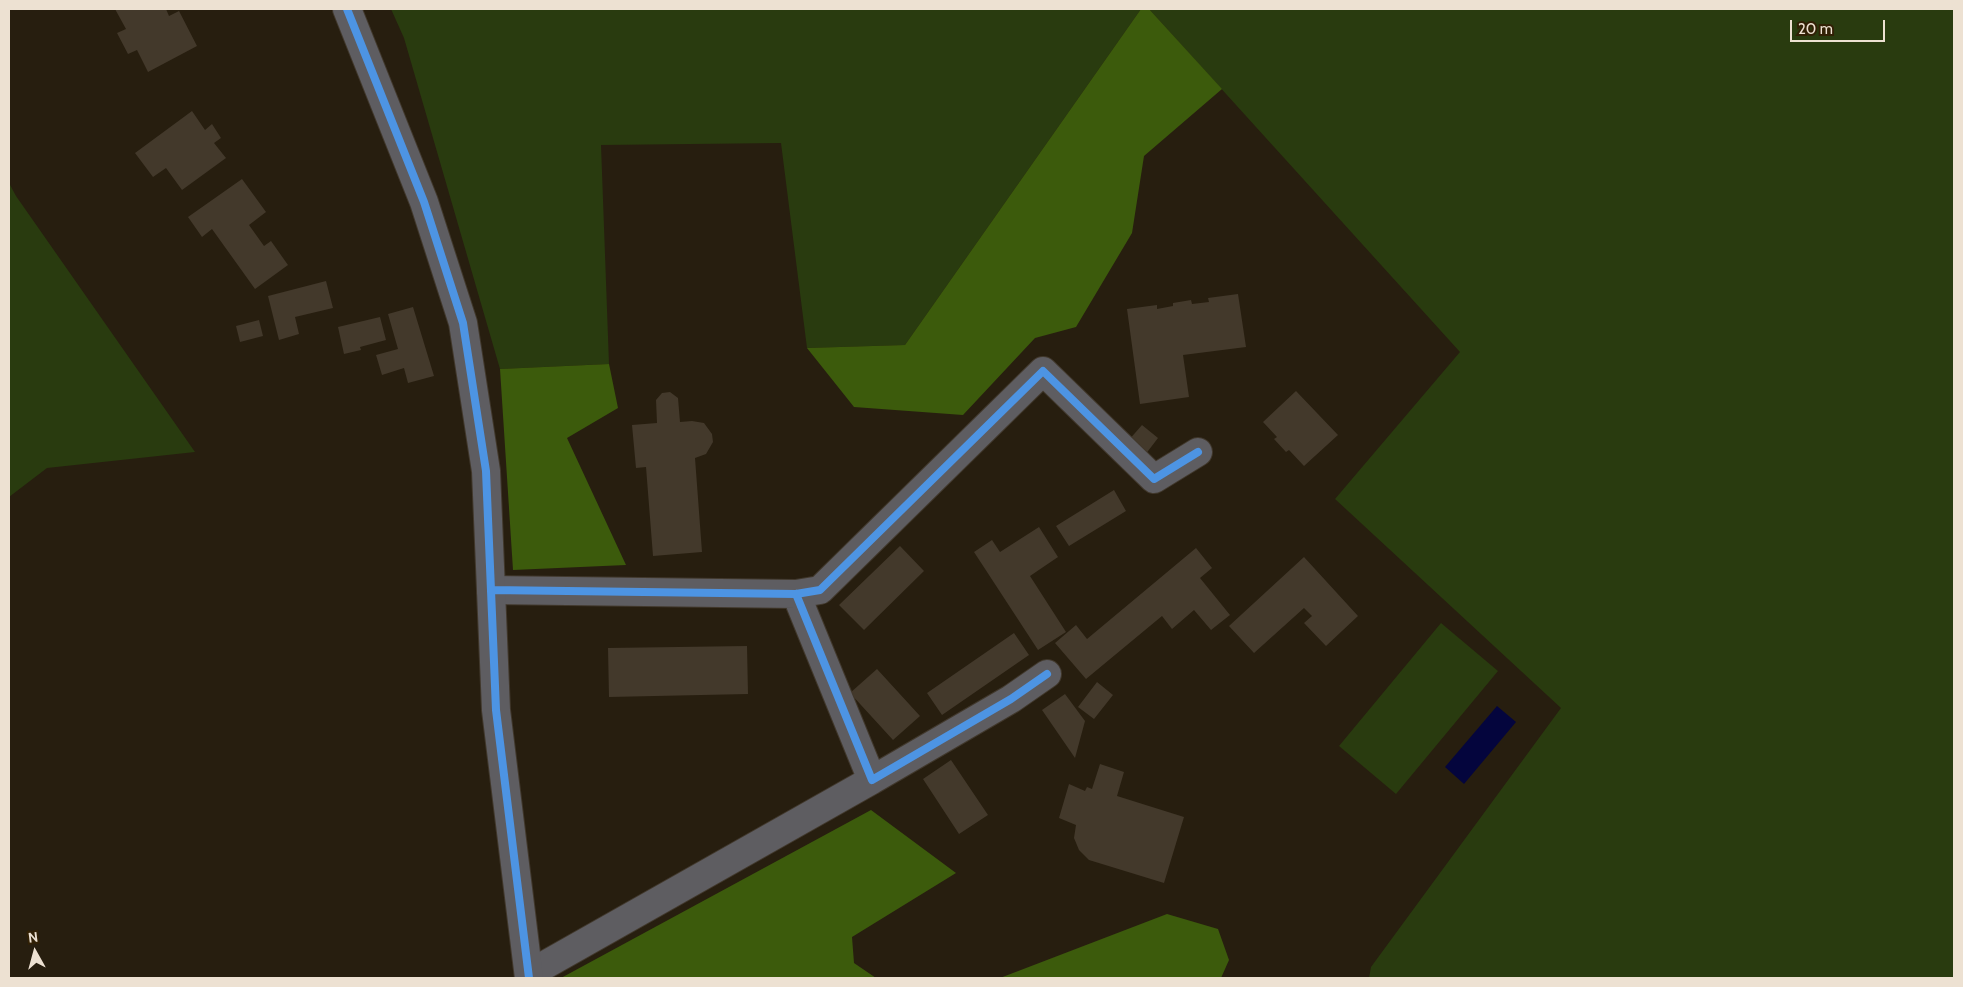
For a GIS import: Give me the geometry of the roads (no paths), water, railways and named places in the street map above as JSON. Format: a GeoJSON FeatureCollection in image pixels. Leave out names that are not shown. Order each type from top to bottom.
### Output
{"type":"FeatureCollection","features":[{"type":"Feature","properties":{"kind":"street"},"geometry":{"type":"LineString","coordinates":[[347,9],[424,202],[463,323],[486,471],[496,710],[529,976],[1011,699],[1047,674]]}},
{"type":"Feature","properties":{"kind":"street"},"geometry":{"type":"LineString","coordinates":[[491,590],[796,594],[820,590],[1043,370],[1154,480],[1198,452]]}},
{"type":"Feature","properties":{"kind":"street"},"geometry":{"type":"LineString","coordinates":[[796,594],[872,780]]}}]}
